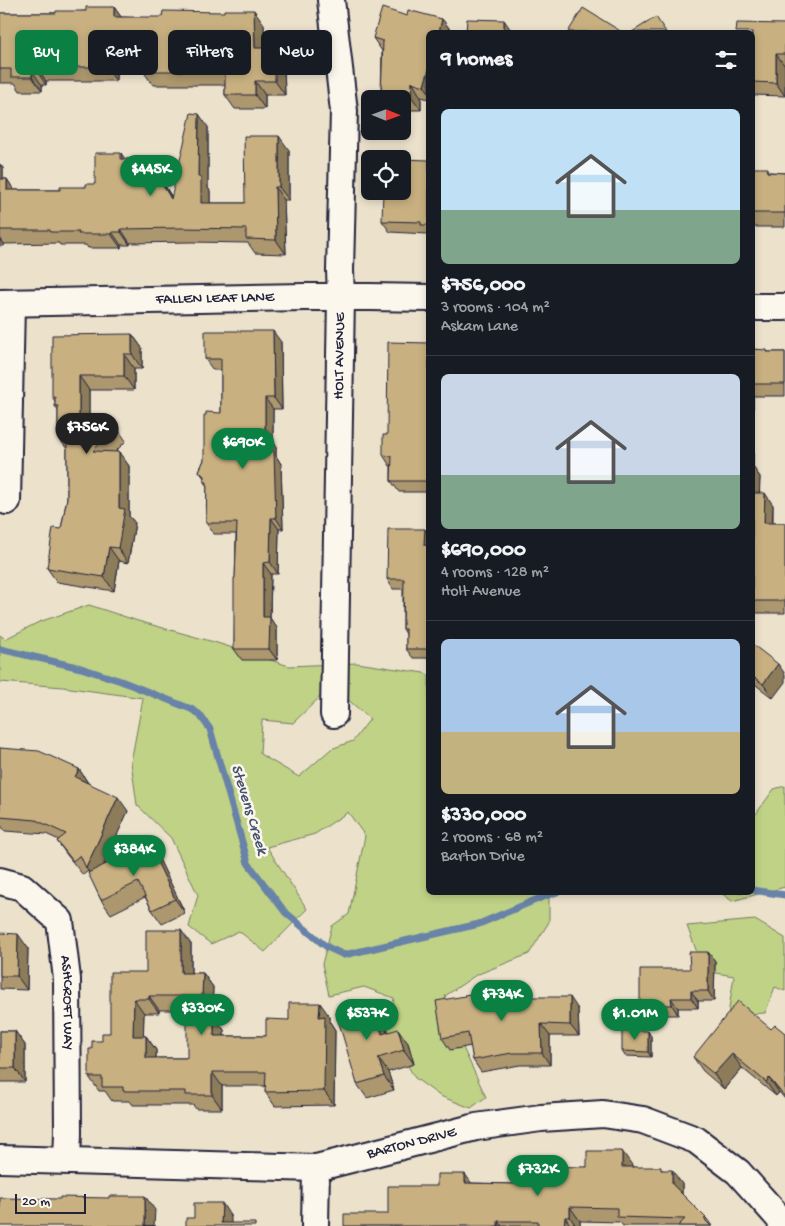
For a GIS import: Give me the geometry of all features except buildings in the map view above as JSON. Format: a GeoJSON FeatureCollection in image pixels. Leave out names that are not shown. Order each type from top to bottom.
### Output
{"type":"FeatureCollection","features":[{"type":"Feature","properties":{"kind":"street","name":"HOLT AVENUE"},"geometry":{"type":"LineString","coordinates":[[331,0],[344,111],[334,714]]}},
{"type":"Feature","properties":{"kind":"street","name":"FALLEN LEAF LANE"},"geometry":{"type":"LineString","coordinates":[[5,303],[341,297],[426,298]]}},
{"type":"Feature","properties":{"kind":"street"},"geometry":{"type":"LineString","coordinates":[[5,303],[7,500]]}},
{"type":"Feature","properties":{"kind":"street"},"geometry":{"type":"LineString","coordinates":[[755,307],[785,307]]}},
{"type":"Feature","properties":{"kind":"street","name":"ASHCROFT WAY"},"geometry":{"type":"LineString","coordinates":[[0,881],[22,887],[60,922],[67,979],[67,1160]]}},
{"type":"Feature","properties":{"kind":"street","name":"BARTON DRIVE"},"geometry":{"type":"LineString","coordinates":[[0,1159],[316,1168],[476,1127],[541,1118],[603,1114],[643,1120],[696,1140],[738,1172],[780,1219],[782,1226]]}},
{"type":"Feature","properties":{"kind":"street"},"geometry":{"type":"LineString","coordinates":[[315,1226],[316,1168]]}},
{"type":"Feature","properties":{"kind":"green space"},"geometry":{"type":"Polygon","coordinates":[[[89,605],[289,666],[357,663],[426,674],[426,895],[549,895],[549,922],[529,954],[476,975],[445,996],[457,1035],[486,1097],[471,1108],[440,1096],[415,1078],[388,1032],[394,998],[364,987],[329,995],[322,964],[332,926],[349,914],[365,836],[348,812],[315,834],[267,847],[307,909],[265,952],[239,931],[211,944],[189,927],[198,895],[171,838],[137,805],[131,762],[143,698],[63,687],[0,682],[0,635],[5,639],[39,622],[89,605]],[[323,694],[293,723],[262,720],[260,754],[299,777],[331,749],[353,741],[370,719],[345,697],[323,694]]]}},
{"type":"Feature","properties":{"kind":"green space"},"geometry":{"type":"Polygon","coordinates":[[[785,786],[785,887],[755,895],[755,815],[774,789],[785,786]]]}},
{"type":"Feature","properties":{"kind":"green space"},"geometry":{"type":"Polygon","coordinates":[[[724,895],[755,895],[732,901],[724,895]]]}},
{"type":"Feature","properties":{"kind":"green space"},"geometry":{"type":"Polygon","coordinates":[[[755,920],[785,938],[785,991],[775,987],[765,1013],[728,1015],[734,976],[704,971],[687,926],[755,920]]]}},
{"type":"Feature","properties":{"kind":"waterway","name":"Stevens Creek"},"geometry":{"type":"LineString","coordinates":[[0,649],[81,668],[121,681],[199,714],[210,729],[248,863],[285,912],[323,944],[344,955],[479,924],[548,895]]}},
{"type":"Feature","properties":{"kind":"waterway","name":"Stevens Creek"},"geometry":{"type":"LineString","coordinates":[[755,890],[785,895]]}}]}
